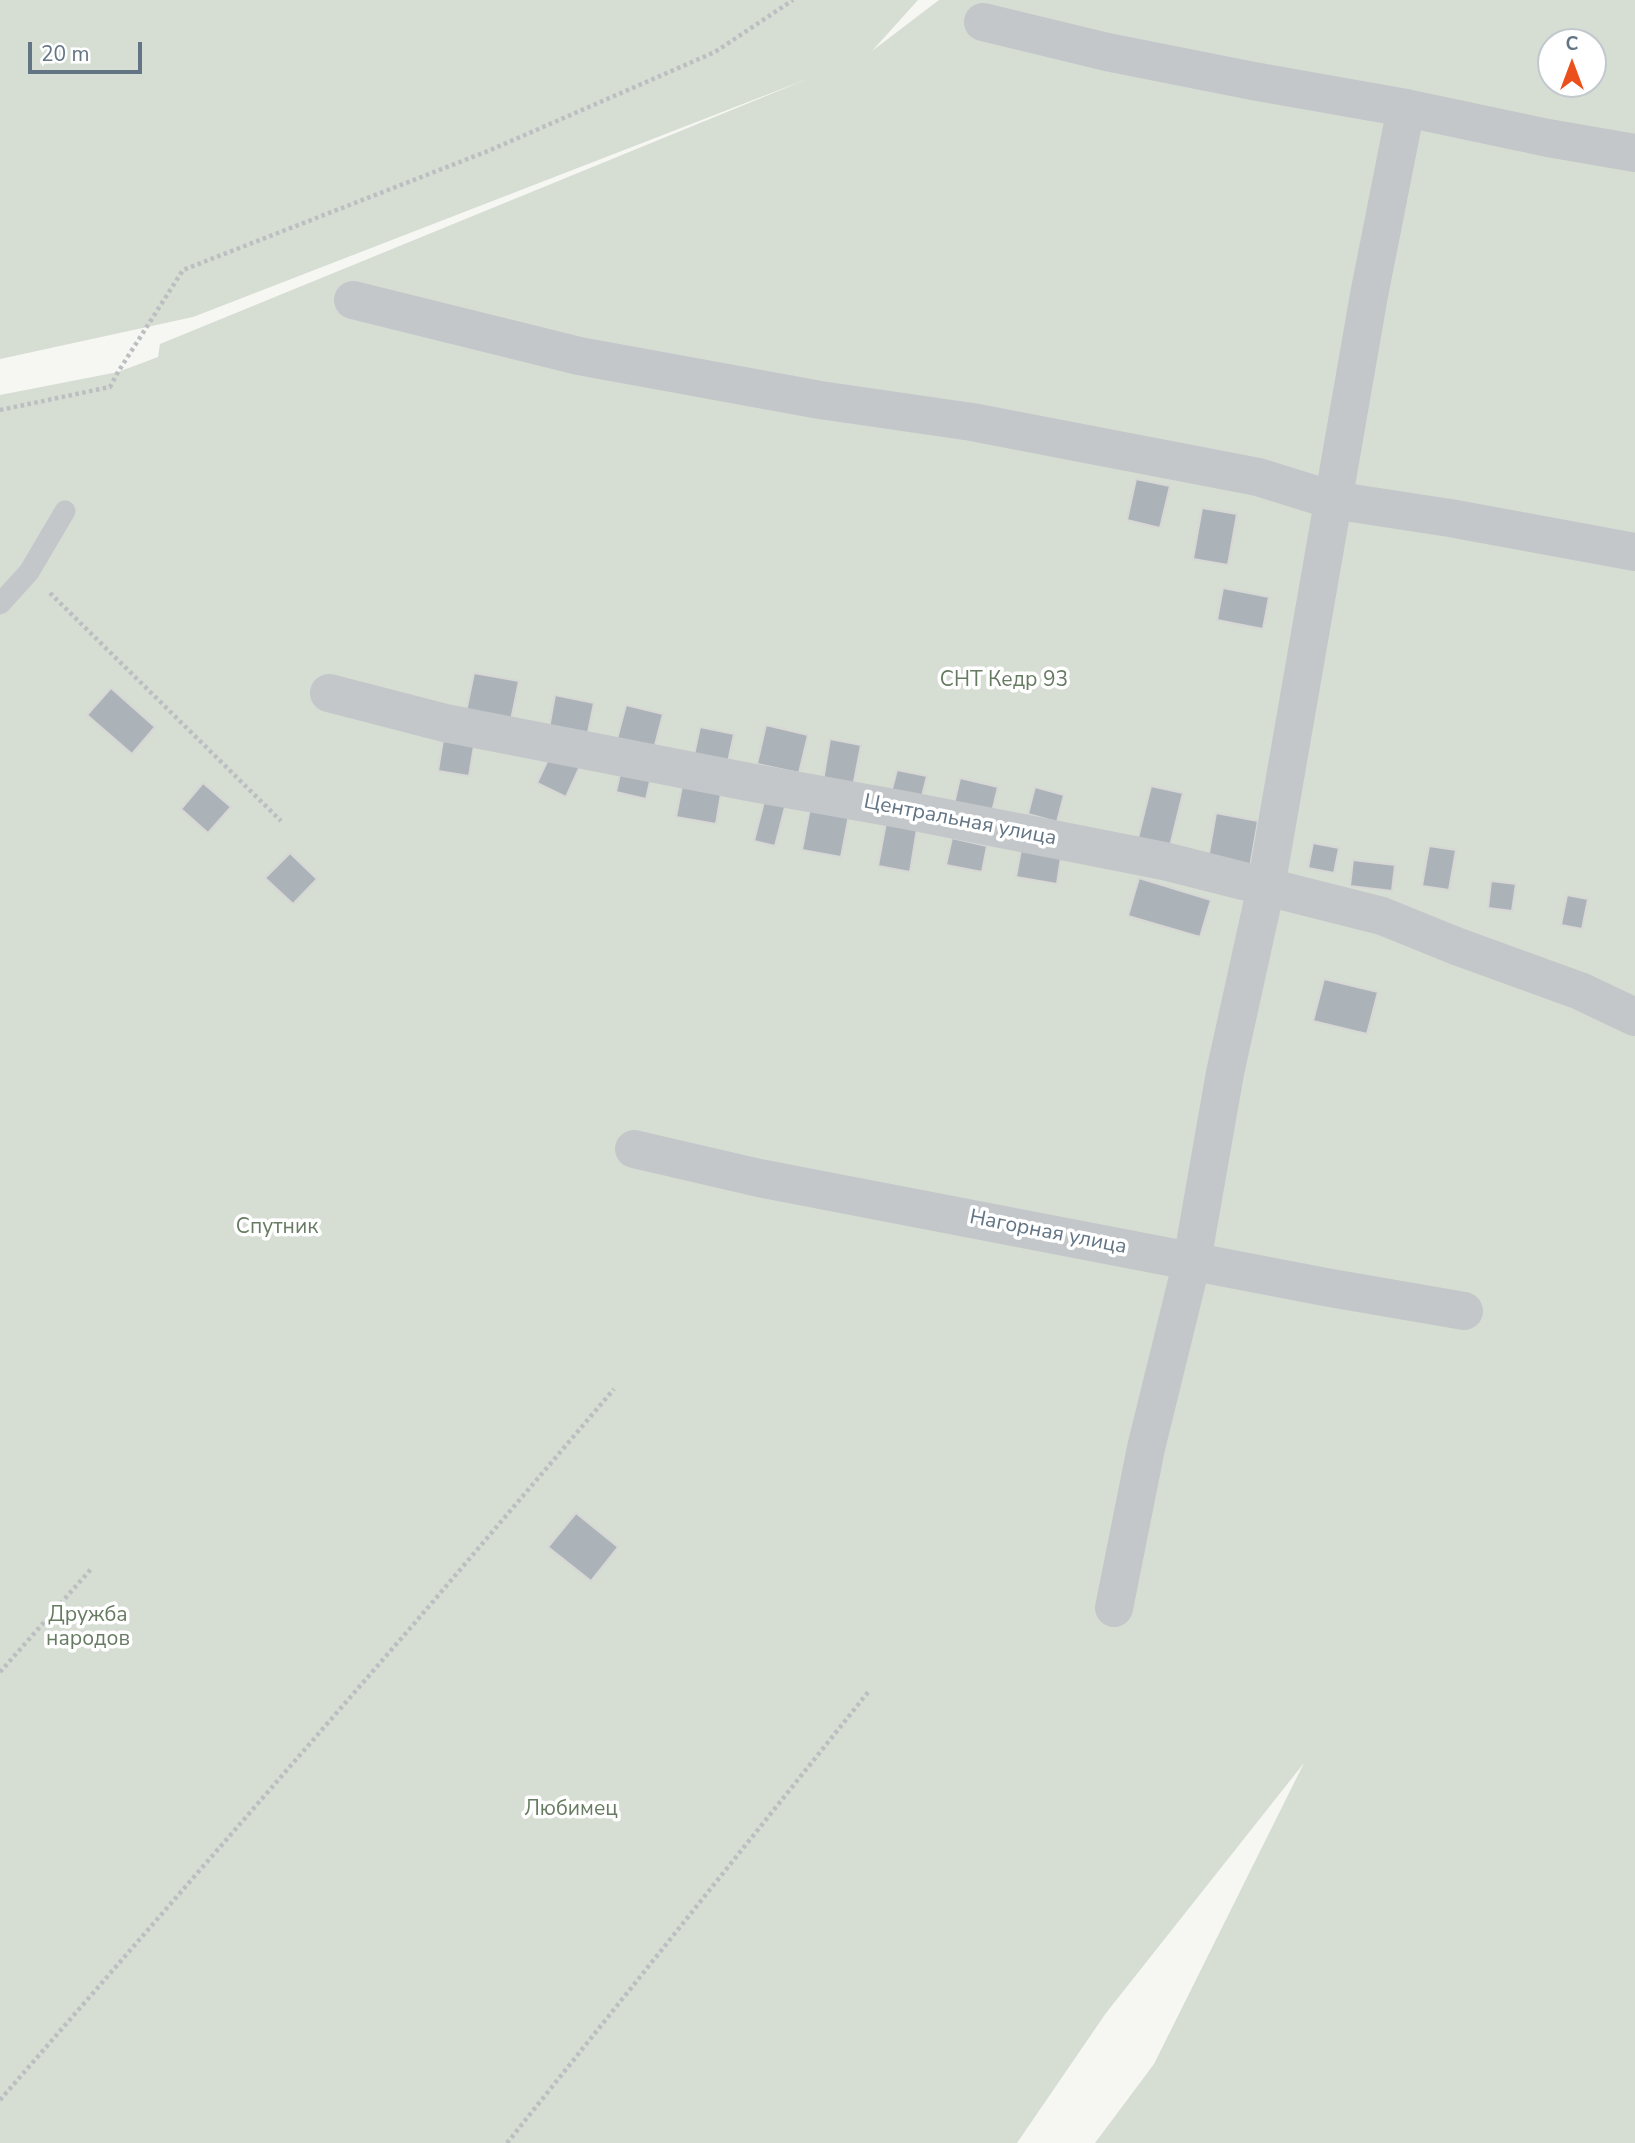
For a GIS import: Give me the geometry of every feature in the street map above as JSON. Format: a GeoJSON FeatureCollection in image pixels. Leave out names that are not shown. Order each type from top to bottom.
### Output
{"type":"FeatureCollection","features":[{"type":"Feature","properties":{"kind":"street"},"geometry":{"type":"LineString","coordinates":[[983,22],[1253,81],[1635,153]]}},
{"type":"Feature","properties":{"kind":"street"},"geometry":{"type":"LineString","coordinates":[[1114,1608],[1146,1448],[1192,1261],[1225,1073],[1266,887],[1332,500],[1406,108]]}},
{"type":"Feature","properties":{"kind":"street"},"geometry":{"type":"LineString","coordinates":[[353,300],[579,356],[820,400],[972,422],[1258,477],[1332,500],[1463,520],[1635,552]]}},
{"type":"Feature","properties":{"kind":"street","name":"Центральная улица"},"geometry":{"type":"LineString","coordinates":[[329,693],[445,723],[1138,856],[1266,887],[1382,916],[1456,946],[1580,990],[1635,1017]]}},
{"type":"Feature","properties":{"kind":"street","name":"Нагорная улица"},"geometry":{"type":"LineString","coordinates":[[634,1149],[759,1178],[1464,1311]]}},
{"type":"Feature","properties":{"kind":"lane"},"geometry":{"type":"LineString","coordinates":[[0,604],[29,572],[65,511]]}},
{"type":"Feature","properties":{"kind":"path"},"geometry":{"type":"LineString","coordinates":[[0,410],[110,387],[183,270],[488,151],[715,52],[793,0]]}},
{"type":"Feature","properties":{"kind":"path"},"geometry":{"type":"LineString","coordinates":[[29,572],[281,821]]}},
{"type":"Feature","properties":{"kind":"path"},"geometry":{"type":"LineString","coordinates":[[0,2099],[413,1625],[614,1389]]}},
{"type":"Feature","properties":{"kind":"path"},"geometry":{"type":"LineString","coordinates":[[0,1672],[92,1568]]}},
{"type":"Feature","properties":{"kind":"path"},"geometry":{"type":"LineString","coordinates":[[507,2143],[869,1691]]}},
{"type":"Feature","properties":{"kind":"green space"},"geometry":{"type":"Polygon","coordinates":[[[0,0],[918,0],[872,51],[939,0],[1635,0],[1635,2143],[1095,2143],[1154,2064],[1304,1763],[1106,2013],[1017,2143],[0,2143],[0,395],[118,372],[158,357],[160,344],[810,78],[193,317],[0,359],[0,0]]]}},
{"type":"Feature","properties":{"kind":"building"},"geometry":{"type":"Polygon","coordinates":[[[1136,479],[1170,486],[1160,528],[1127,520],[1136,479]]]}},
{"type":"Feature","properties":{"kind":"building"},"geometry":{"type":"Polygon","coordinates":[[[1202,508],[1237,514],[1228,565],[1193,559],[1202,508]]]}},
{"type":"Feature","properties":{"kind":"building"},"geometry":{"type":"Polygon","coordinates":[[[1223,588],[1269,597],[1263,629],[1217,620],[1223,588]]]}},
{"type":"Feature","properties":{"kind":"building"},"geometry":{"type":"Polygon","coordinates":[[[474,673],[519,681],[510,725],[465,717],[474,673]]]}},
{"type":"Feature","properties":{"kind":"building"},"geometry":{"type":"Polygon","coordinates":[[[111,688],[155,727],[132,754],[87,715],[111,688]]]}},
{"type":"Feature","properties":{"kind":"building"},"geometry":{"type":"Polygon","coordinates":[[[555,695],[594,703],[586,742],[548,734],[555,695]]]}},
{"type":"Feature","properties":{"kind":"building"},"geometry":{"type":"Polygon","coordinates":[[[626,705],[663,714],[654,749],[617,739],[626,705]]]}},
{"type":"Feature","properties":{"kind":"building"},"geometry":{"type":"Polygon","coordinates":[[[766,725],[808,735],[799,773],[757,764],[766,725]]]}},
{"type":"Feature","properties":{"kind":"building"},"geometry":{"type":"Polygon","coordinates":[[[700,727],[734,734],[728,762],[694,755],[700,727]]]}},
{"type":"Feature","properties":{"kind":"building"},"geometry":{"type":"Polygon","coordinates":[[[444,734],[475,740],[469,776],[438,771],[444,734]]]}},
{"type":"Feature","properties":{"kind":"building"},"geometry":{"type":"Polygon","coordinates":[[[830,739],[861,745],[853,787],[823,781],[830,739]]]}},
{"type":"Feature","properties":{"kind":"building"},"geometry":{"type":"Polygon","coordinates":[[[552,751],[581,764],[566,797],[537,783],[552,751]]]}},
{"type":"Feature","properties":{"kind":"building"},"geometry":{"type":"Polygon","coordinates":[[[621,770],[651,777],[646,799],[616,792],[621,770]]]}},
{"type":"Feature","properties":{"kind":"building"},"geometry":{"type":"Polygon","coordinates":[[[897,770],[927,776],[921,800],[891,793],[897,770]]]}},
{"type":"Feature","properties":{"kind":"building"},"geometry":{"type":"Polygon","coordinates":[[[960,778],[998,787],[992,812],[954,804],[960,778]]]}},
{"type":"Feature","properties":{"kind":"building"},"geometry":{"type":"Polygon","coordinates":[[[683,781],[722,788],[716,824],[676,817],[683,781]]]}},
{"type":"Feature","properties":{"kind":"building"},"geometry":{"type":"Polygon","coordinates":[[[203,783],[231,807],[208,833],[181,809],[203,783]]]}},
{"type":"Feature","properties":{"kind":"building"},"geometry":{"type":"Polygon","coordinates":[[[1151,786],[1183,793],[1170,846],[1138,838],[1151,786]]]}},
{"type":"Feature","properties":{"kind":"building"},"geometry":{"type":"Polygon","coordinates":[[[1035,787],[1064,795],[1057,822],[1028,814],[1035,787]]]}},
{"type":"Feature","properties":{"kind":"building"},"geometry":{"type":"Polygon","coordinates":[[[765,798],[786,803],[775,846],[754,841],[765,798]]]}},
{"type":"Feature","properties":{"kind":"building"},"geometry":{"type":"Polygon","coordinates":[[[810,808],[849,815],[841,857],[802,850],[810,808]]]}},
{"type":"Feature","properties":{"kind":"building"},"geometry":{"type":"Polygon","coordinates":[[[1216,813],[1258,821],[1250,867],[1208,859],[1216,813]]]}},
{"type":"Feature","properties":{"kind":"building"},"geometry":{"type":"Polygon","coordinates":[[[886,823],[917,829],[910,872],[878,866],[886,823]]]}},
{"type":"Feature","properties":{"kind":"building"},"geometry":{"type":"Polygon","coordinates":[[[952,838],[987,846],[982,872],[946,865],[952,838]]]}},
{"type":"Feature","properties":{"kind":"building"},"geometry":{"type":"Polygon","coordinates":[[[1313,843],[1339,848],[1334,873],[1308,868],[1313,843]]]}},
{"type":"Feature","properties":{"kind":"building"},"geometry":{"type":"Polygon","coordinates":[[[1429,846],[1456,850],[1449,890],[1422,886],[1429,846]]]}},
{"type":"Feature","properties":{"kind":"building"},"geometry":{"type":"Polygon","coordinates":[[[1021,850],[1061,857],[1057,884],[1016,877],[1021,850]]]}},
{"type":"Feature","properties":{"kind":"building"},"geometry":{"type":"Polygon","coordinates":[[[290,853],[317,879],[293,904],[265,878],[290,853]]]}},
{"type":"Feature","properties":{"kind":"building"},"geometry":{"type":"Polygon","coordinates":[[[1353,860],[1395,865],[1392,891],[1350,886],[1353,860]]]}},
{"type":"Feature","properties":{"kind":"building"},"geometry":{"type":"Polygon","coordinates":[[[1139,878],[1211,900],[1200,937],[1128,916],[1139,878]]]}},
{"type":"Feature","properties":{"kind":"building"},"geometry":{"type":"Polygon","coordinates":[[[1491,881],[1516,884],[1512,911],[1488,908],[1491,881]]]}},
{"type":"Feature","properties":{"kind":"building"},"geometry":{"type":"Polygon","coordinates":[[[1567,895],[1588,899],[1582,929],[1561,925],[1567,895]]]}},
{"type":"Feature","properties":{"kind":"building"},"geometry":{"type":"Polygon","coordinates":[[[1324,979],[1378,992],[1367,1034],[1313,1021],[1324,979]]]}},
{"type":"Feature","properties":{"kind":"building"},"geometry":{"type":"Polygon","coordinates":[[[576,1513],[618,1547],[591,1581],[548,1547],[576,1513]]]}},
{"type":"Feature","properties":{"kind":"park label","name":"СНТ Кедр 93"},"geometry":{"type":"Point","coordinates":[1004,681]}},
{"type":"Feature","properties":{"kind":"park label","name":"Спутник"},"geometry":{"type":"Point","coordinates":[277,1228]}},
{"type":"Feature","properties":{"kind":"park label","name":"Дружба народов"},"geometry":{"type":"Point","coordinates":[88,1628]}},
{"type":"Feature","properties":{"kind":"park label","name":"Любимец"},"geometry":{"type":"Point","coordinates":[571,1810]}}]}
